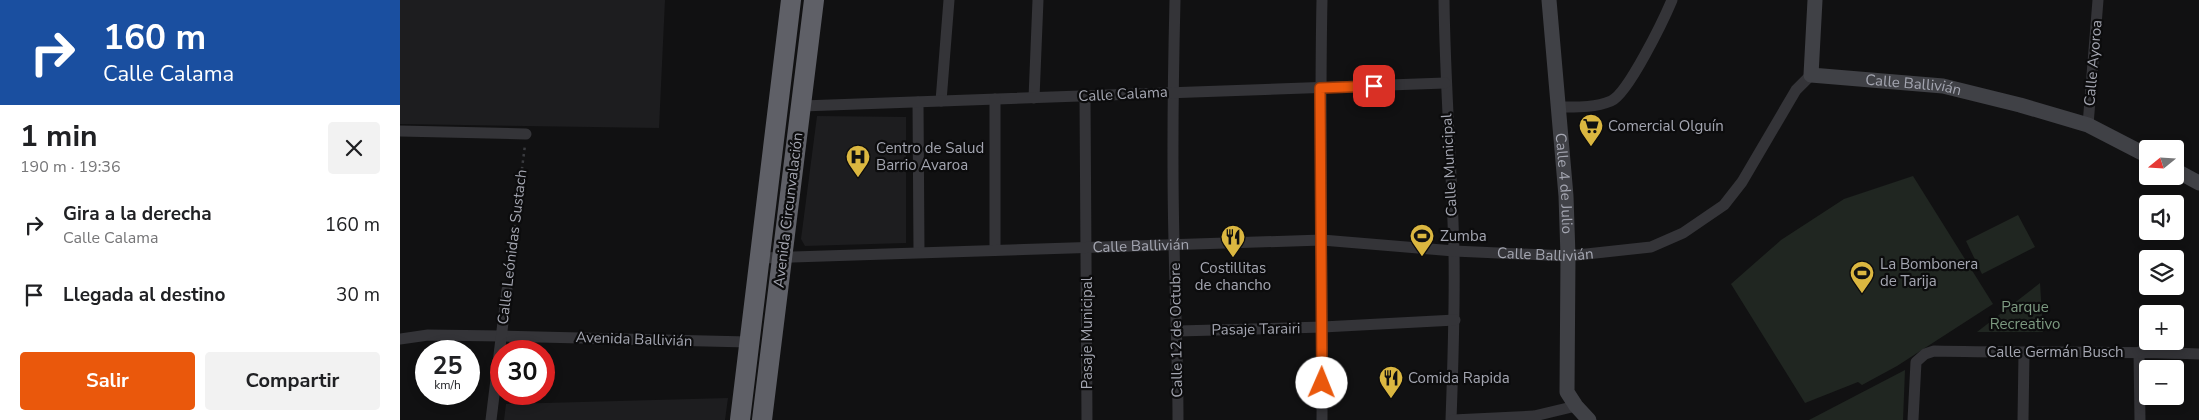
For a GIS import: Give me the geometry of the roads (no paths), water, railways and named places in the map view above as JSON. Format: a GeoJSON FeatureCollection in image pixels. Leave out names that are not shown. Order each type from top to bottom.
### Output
{"type":"FeatureCollection","features":[{"type":"Feature","properties":{"kind":"highway","name":"Avenida Circunvalación"},"geometry":{"type":"LineString","coordinates":[[740,420],[791,0]]}},
{"type":"Feature","properties":{"kind":"highway","name":"Avenida Circunvalación"},"geometry":{"type":"LineString","coordinates":[[762,420],[814,0]]}},
{"type":"Feature","properties":{"kind":"street"},"geometry":{"type":"LineString","coordinates":[[941,101],[949,0]]}},
{"type":"Feature","properties":{"kind":"street"},"geometry":{"type":"LineString","coordinates":[[1034,98],[1038,0]]}},
{"type":"Feature","properties":{"kind":"street","name":"Calle 12 de Octubre"},"geometry":{"type":"LineString","coordinates":[[1175,0],[1173,92],[1174,244],[1178,331],[1178,420]]}},
{"type":"Feature","properties":{"kind":"street"},"geometry":{"type":"LineString","coordinates":[[1322,0],[1320,88],[1323,327],[1322,420]]}},
{"type":"Feature","properties":{"kind":"street","name":"Calle Municipal"},"geometry":{"type":"LineString","coordinates":[[1444,0],[1445,83],[1454,251],[1452,420]]}},
{"type":"Feature","properties":{"kind":"street","name":"Calle 4 de Julio"},"geometry":{"type":"LineString","coordinates":[[1549,0],[1568,256],[1568,392],[1576,406],[1589,420]]}},
{"type":"Feature","properties":{"kind":"street"},"geometry":{"type":"LineString","coordinates":[[1558,107],[1591,107],[1613,100],[1629,82],[1666,15],[1672,0]]}},
{"type":"Feature","properties":{"kind":"street"},"geometry":{"type":"LineString","coordinates":[[1811,75],[1815,0]]}},
{"type":"Feature","properties":{"kind":"street","name":"Calle Ayoroa"},"geometry":{"type":"LineString","coordinates":[[2088,125],[2098,0]]}},
{"type":"Feature","properties":{"kind":"street","name":"Calle Ballivián"},"geometry":{"type":"LineString","coordinates":[[760,258],[1087,246],[1322,240],[1454,251],[1568,256],[1651,247],[1683,233],[1724,204],[1742,182],[1796,90],[1811,75],[1943,86],[2020,105],[2088,125],[2139,151]]}},
{"type":"Feature","properties":{"kind":"street","name":"Calle Calama"},"geometry":{"type":"LineString","coordinates":[[802,106],[1445,83]]}},
{"type":"Feature","properties":{"kind":"street","name":"Pasaje Municipal"},"geometry":{"type":"LineString","coordinates":[[1085,96],[1087,420]]}},
{"type":"Feature","properties":{"kind":"street"},"geometry":{"type":"LineString","coordinates":[[995,99],[995,250]]}},
{"type":"Feature","properties":{"kind":"street"},"geometry":{"type":"LineString","coordinates":[[918,102],[919,252]]}},
{"type":"Feature","properties":{"kind":"street"},"geometry":{"type":"LineString","coordinates":[[400,131],[526,134]]}},
{"type":"Feature","properties":{"kind":"street"},"geometry":{"type":"LineString","coordinates":[[2184,171],[2199,170]]}},
{"type":"Feature","properties":{"kind":"street"},"geometry":{"type":"LineString","coordinates":[[2184,175],[2199,183]]}},
{"type":"Feature","properties":{"kind":"street","name":"Calle Leónidas Sustach"},"geometry":{"type":"LineString","coordinates":[[491,420],[507,290]]}},
{"type":"Feature","properties":{"kind":"street","name":"Pasaje Tarairi"},"geometry":{"type":"LineString","coordinates":[[1178,331],[1323,327],[1454,320]]}},
{"type":"Feature","properties":{"kind":"street","name":"Avenida Ballivián"},"geometry":{"type":"LineString","coordinates":[[400,339],[428,335],[748,342]]}},
{"type":"Feature","properties":{"kind":"street","name":"Calle Germán Busch"},"geometry":{"type":"LineString","coordinates":[[1913,420],[1916,362],[1924,354],[1934,350],[2024,353],[2139,352],[2199,354]]}},
{"type":"Feature","properties":{"kind":"street"},"geometry":{"type":"LineString","coordinates":[[2139,352],[2140,420]]}},
{"type":"Feature","properties":{"kind":"street"},"geometry":{"type":"LineString","coordinates":[[2023,420],[2024,353]]}},
{"type":"Feature","properties":{"kind":"street"},"geometry":{"type":"LineString","coordinates":[[1452,420],[1534,416],[1576,406]]}},
{"type":"Feature","properties":{"kind":"place","name":"Comercial Olguín"},"geometry":{"type":"Point","coordinates":[1591,147]}},
{"type":"Feature","properties":{"kind":"place","name":"Centro de Salud Barrio Avaroa"},"geometry":{"type":"Point","coordinates":[858,178]}},
{"type":"Feature","properties":{"kind":"place","name":"Zumba"},"geometry":{"type":"Point","coordinates":[1422,257]}},
{"type":"Feature","properties":{"kind":"place","name":"Costillitas de chancho"},"geometry":{"type":"Point","coordinates":[1233,258]}},
{"type":"Feature","properties":{"kind":"place","name":"La Bombonera de Tarija"},"geometry":{"type":"Point","coordinates":[1862,294]}},
{"type":"Feature","properties":{"kind":"place","name":"Comida Rapida"},"geometry":{"type":"Point","coordinates":[1391,399]}},
{"type":"Feature","properties":{"kind":"park label","name":"Parque Recreativo"},"geometry":{"type":"Point","coordinates":[2025,316]}}]}
